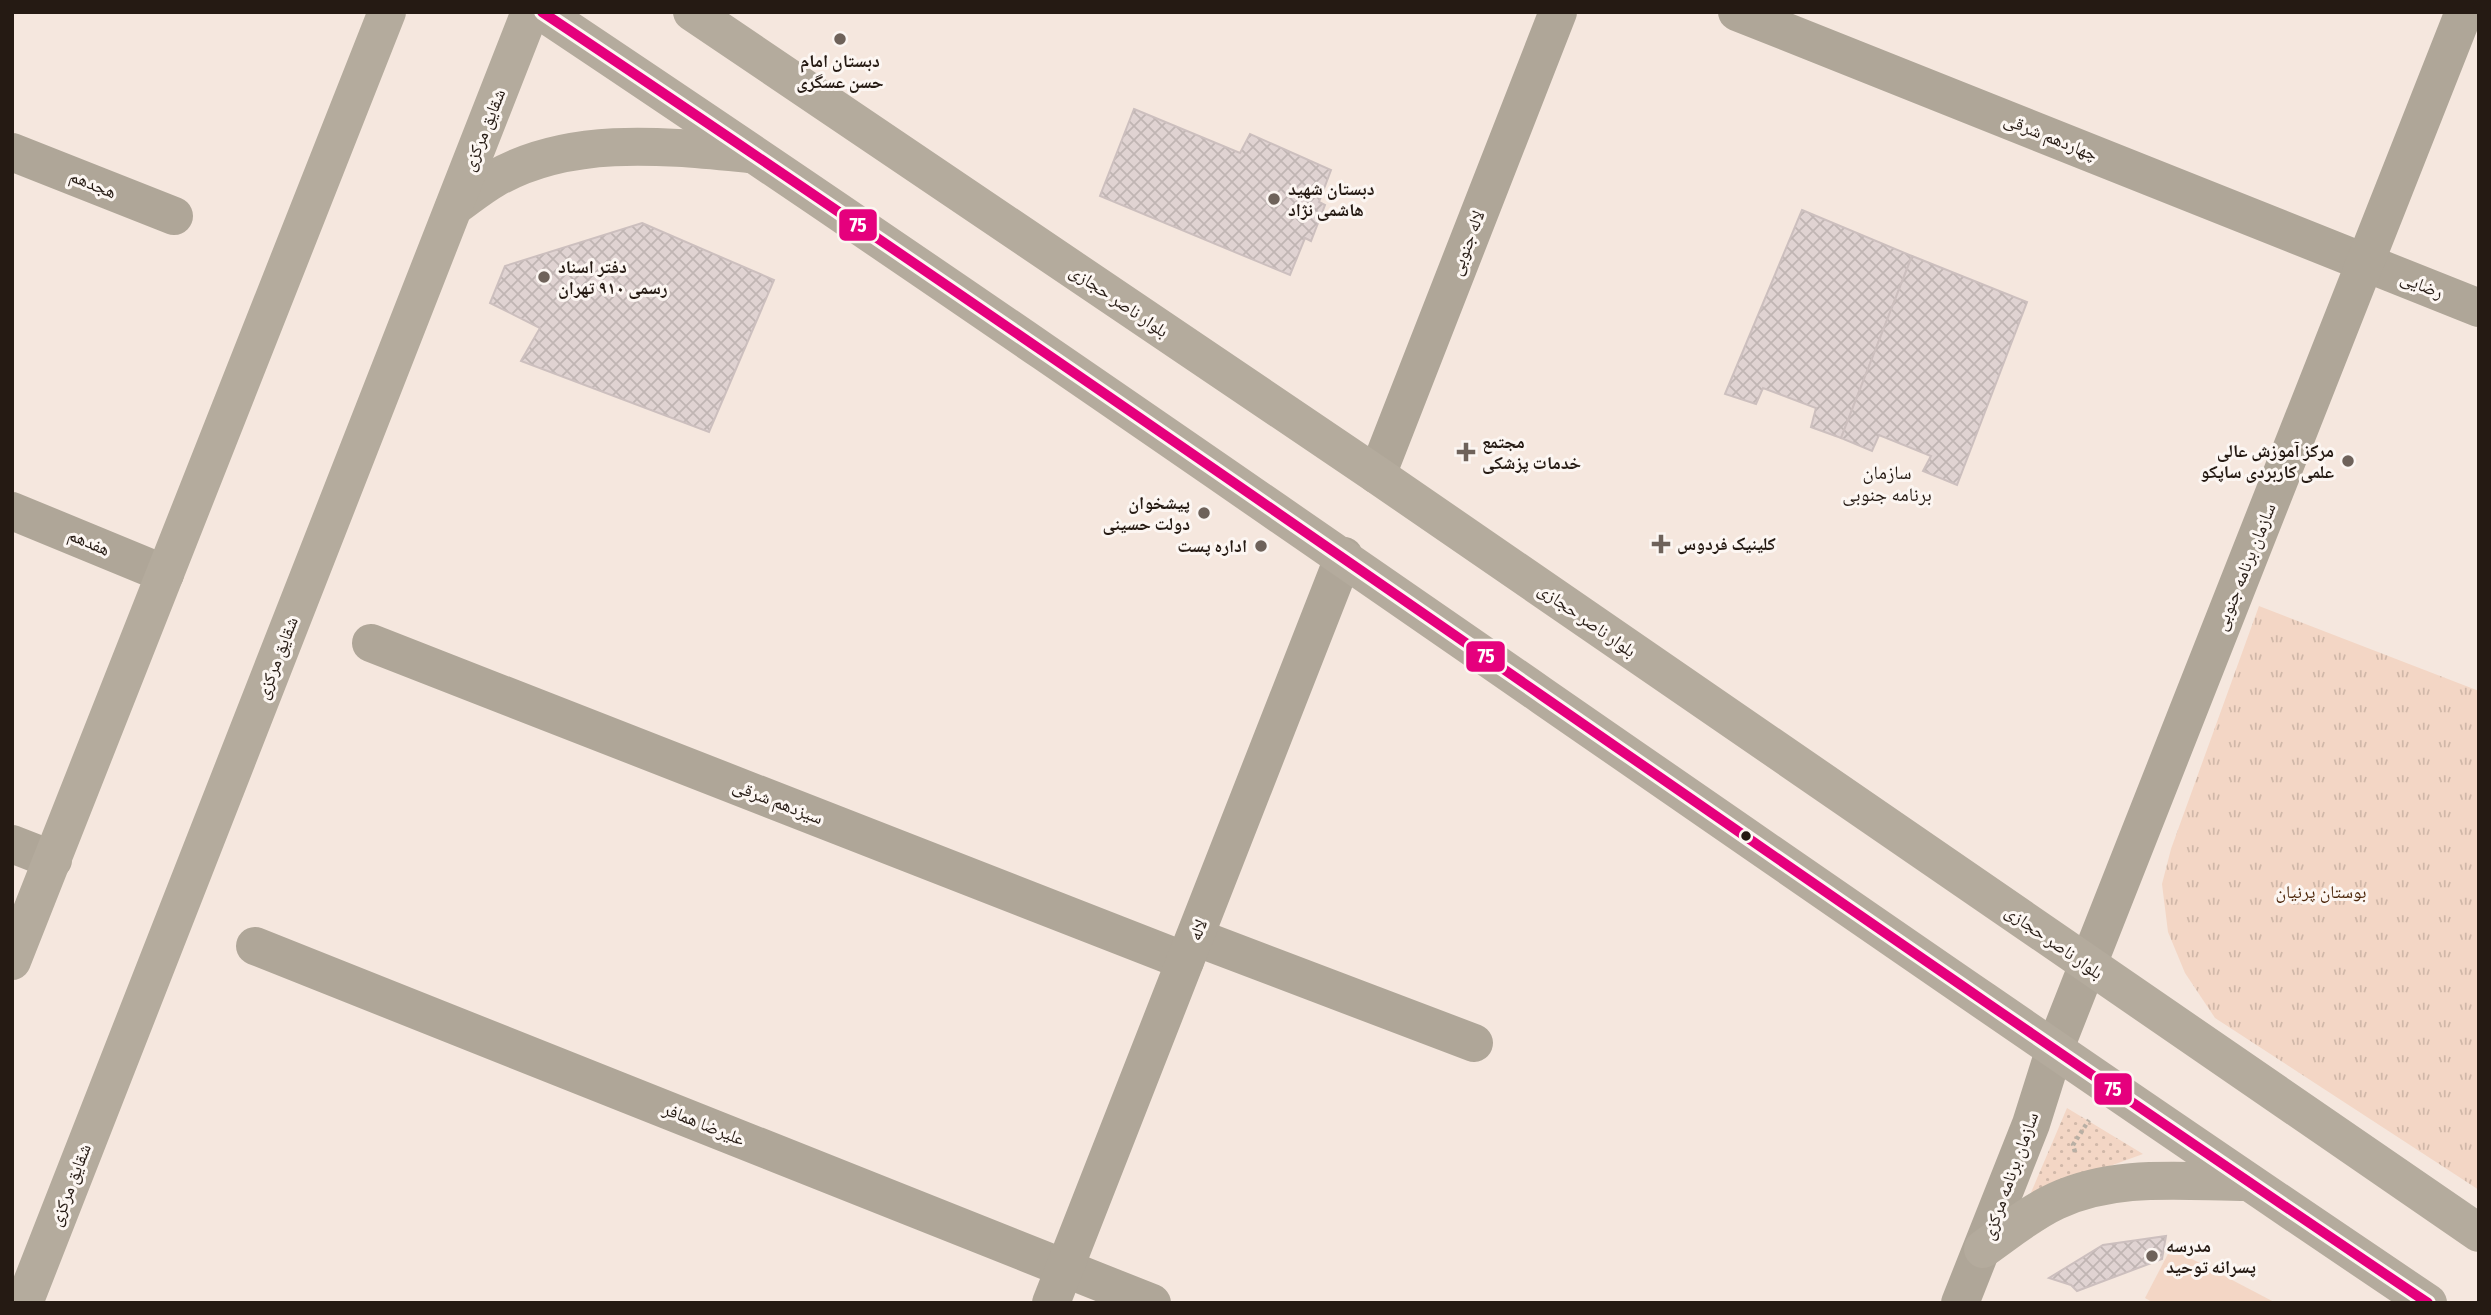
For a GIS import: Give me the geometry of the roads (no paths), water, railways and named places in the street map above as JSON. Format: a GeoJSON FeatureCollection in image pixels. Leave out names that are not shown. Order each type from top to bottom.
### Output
{"type":"FeatureCollection","features":[{"type":"Feature","properties":{"kind":"main road"},"geometry":{"type":"LineString","coordinates":[[12,961],[387,12]]}},
{"type":"Feature","properties":{"kind":"main road","name":"شقایق مرکزی"},"geometry":{"type":"LineString","coordinates":[[24,1303],[530,12]]}},
{"type":"Feature","properties":{"kind":"main road"},"geometry":{"type":"LineString","coordinates":[[542,12],[1345,556],[2248,1182],[2428,1303]]}},
{"type":"Feature","properties":{"kind":"main road","name":"بلوار ناصر حجازی"},"geometry":{"type":"LineString","coordinates":[[696,14],[1377,475],[2087,966],[2479,1233]]}},
{"type":"Feature","properties":{"kind":"main road"},"geometry":{"type":"LineString","coordinates":[[453,207],[495,178],[536,161],[576,150],[670,147],[755,154]]}},
{"type":"Feature","properties":{"kind":"main road"},"geometry":{"type":"LineString","coordinates":[[1983,1249],[2054,1202],[2089,1188],[2132,1180],[2248,1182]]}},
{"type":"Feature","properties":{"kind":"street","name":"لاله جنوبی"},"geometry":{"type":"LineString","coordinates":[[1377,475],[1558,12]]}},
{"type":"Feature","properties":{"kind":"street","name":"چهاردهم شرقی"},"geometry":{"type":"LineString","coordinates":[[1737,12],[2365,263]]}},
{"type":"Feature","properties":{"kind":"street","name":"سازمان برنامه جنوبی"},"geometry":{"type":"LineString","coordinates":[[2055,1048],[2464,12]]}},
{"type":"Feature","properties":{"kind":"street","name":"هجدهم"},"geometry":{"type":"LineString","coordinates":[[12,152],[174,216]]}},
{"type":"Feature","properties":{"kind":"street","name":"رضایی"},"geometry":{"type":"LineString","coordinates":[[2365,263],[2479,308]]}},
{"type":"Feature","properties":{"kind":"street","name":"هفدهم"},"geometry":{"type":"LineString","coordinates":[[12,511],[165,574]]}},
{"type":"Feature","properties":{"kind":"street","name":"لاله"},"geometry":{"type":"LineString","coordinates":[[1051,1303],[1345,556]]}},
{"type":"Feature","properties":{"kind":"street","name":"سیزدهم شرقی"},"geometry":{"type":"LineString","coordinates":[[372,643],[1190,949],[1474,1043]]}},
{"type":"Feature","properties":{"kind":"street"},"geometry":{"type":"LineString","coordinates":[[12,844],[53,860]]}},
{"type":"Feature","properties":{"kind":"street","name":"علیرضا همافر"},"geometry":{"type":"LineString","coordinates":[[255,946],[1152,1303]]}},
{"type":"Feature","properties":{"kind":"street","name":"سازمان برنامه مرکزی"},"geometry":{"type":"LineString","coordinates":[[1960,1303],[2031,1124],[2055,1048]]}},
{"type":"Feature","properties":{"kind":"place","name":"دبستان امام حسن عسگری"},"geometry":{"type":"Point","coordinates":[840,39]}},
{"type":"Feature","properties":{"kind":"place","name":"دبستان شهید هاشمی نژاد"},"geometry":{"type":"Point","coordinates":[1274,199]}},
{"type":"Feature","properties":{"kind":"place","name":"دفتر اسناد رسمی ۹۱۰ تهران"},"geometry":{"type":"Point","coordinates":[544,277]}},
{"type":"Feature","properties":{"kind":"place","name":"مجتمع خدمات پزشکی"},"geometry":{"type":"Point","coordinates":[1466,452]}},
{"type":"Feature","properties":{"kind":"place","name":"مرکز آموزش عالی علمی کاربردی ساپکو"},"geometry":{"type":"Point","coordinates":[2348,461]}},
{"type":"Feature","properties":{"kind":"place","name":"پیشخوان دولت حسینی"},"geometry":{"type":"Point","coordinates":[1204,513]}},
{"type":"Feature","properties":{"kind":"place","name":"کلینیک فردوس"},"geometry":{"type":"Point","coordinates":[1661,544]}},
{"type":"Feature","properties":{"kind":"place","name":"اداره پست"},"geometry":{"type":"Point","coordinates":[1261,546]}},
{"type":"Feature","properties":{"kind":"place","name":"مدرسه پسرانه توحید"},"geometry":{"type":"Point","coordinates":[2152,1256]}},
{"type":"Feature","properties":{"kind":"district","name":"سازمان برنامه جنوبی"},"geometry":{"type":"Point","coordinates":[1887,483]}},
{"type":"Feature","properties":{"kind":"park label","name":"بوستان پرنیان"},"geometry":{"type":"Point","coordinates":[2321,892]}}]}
